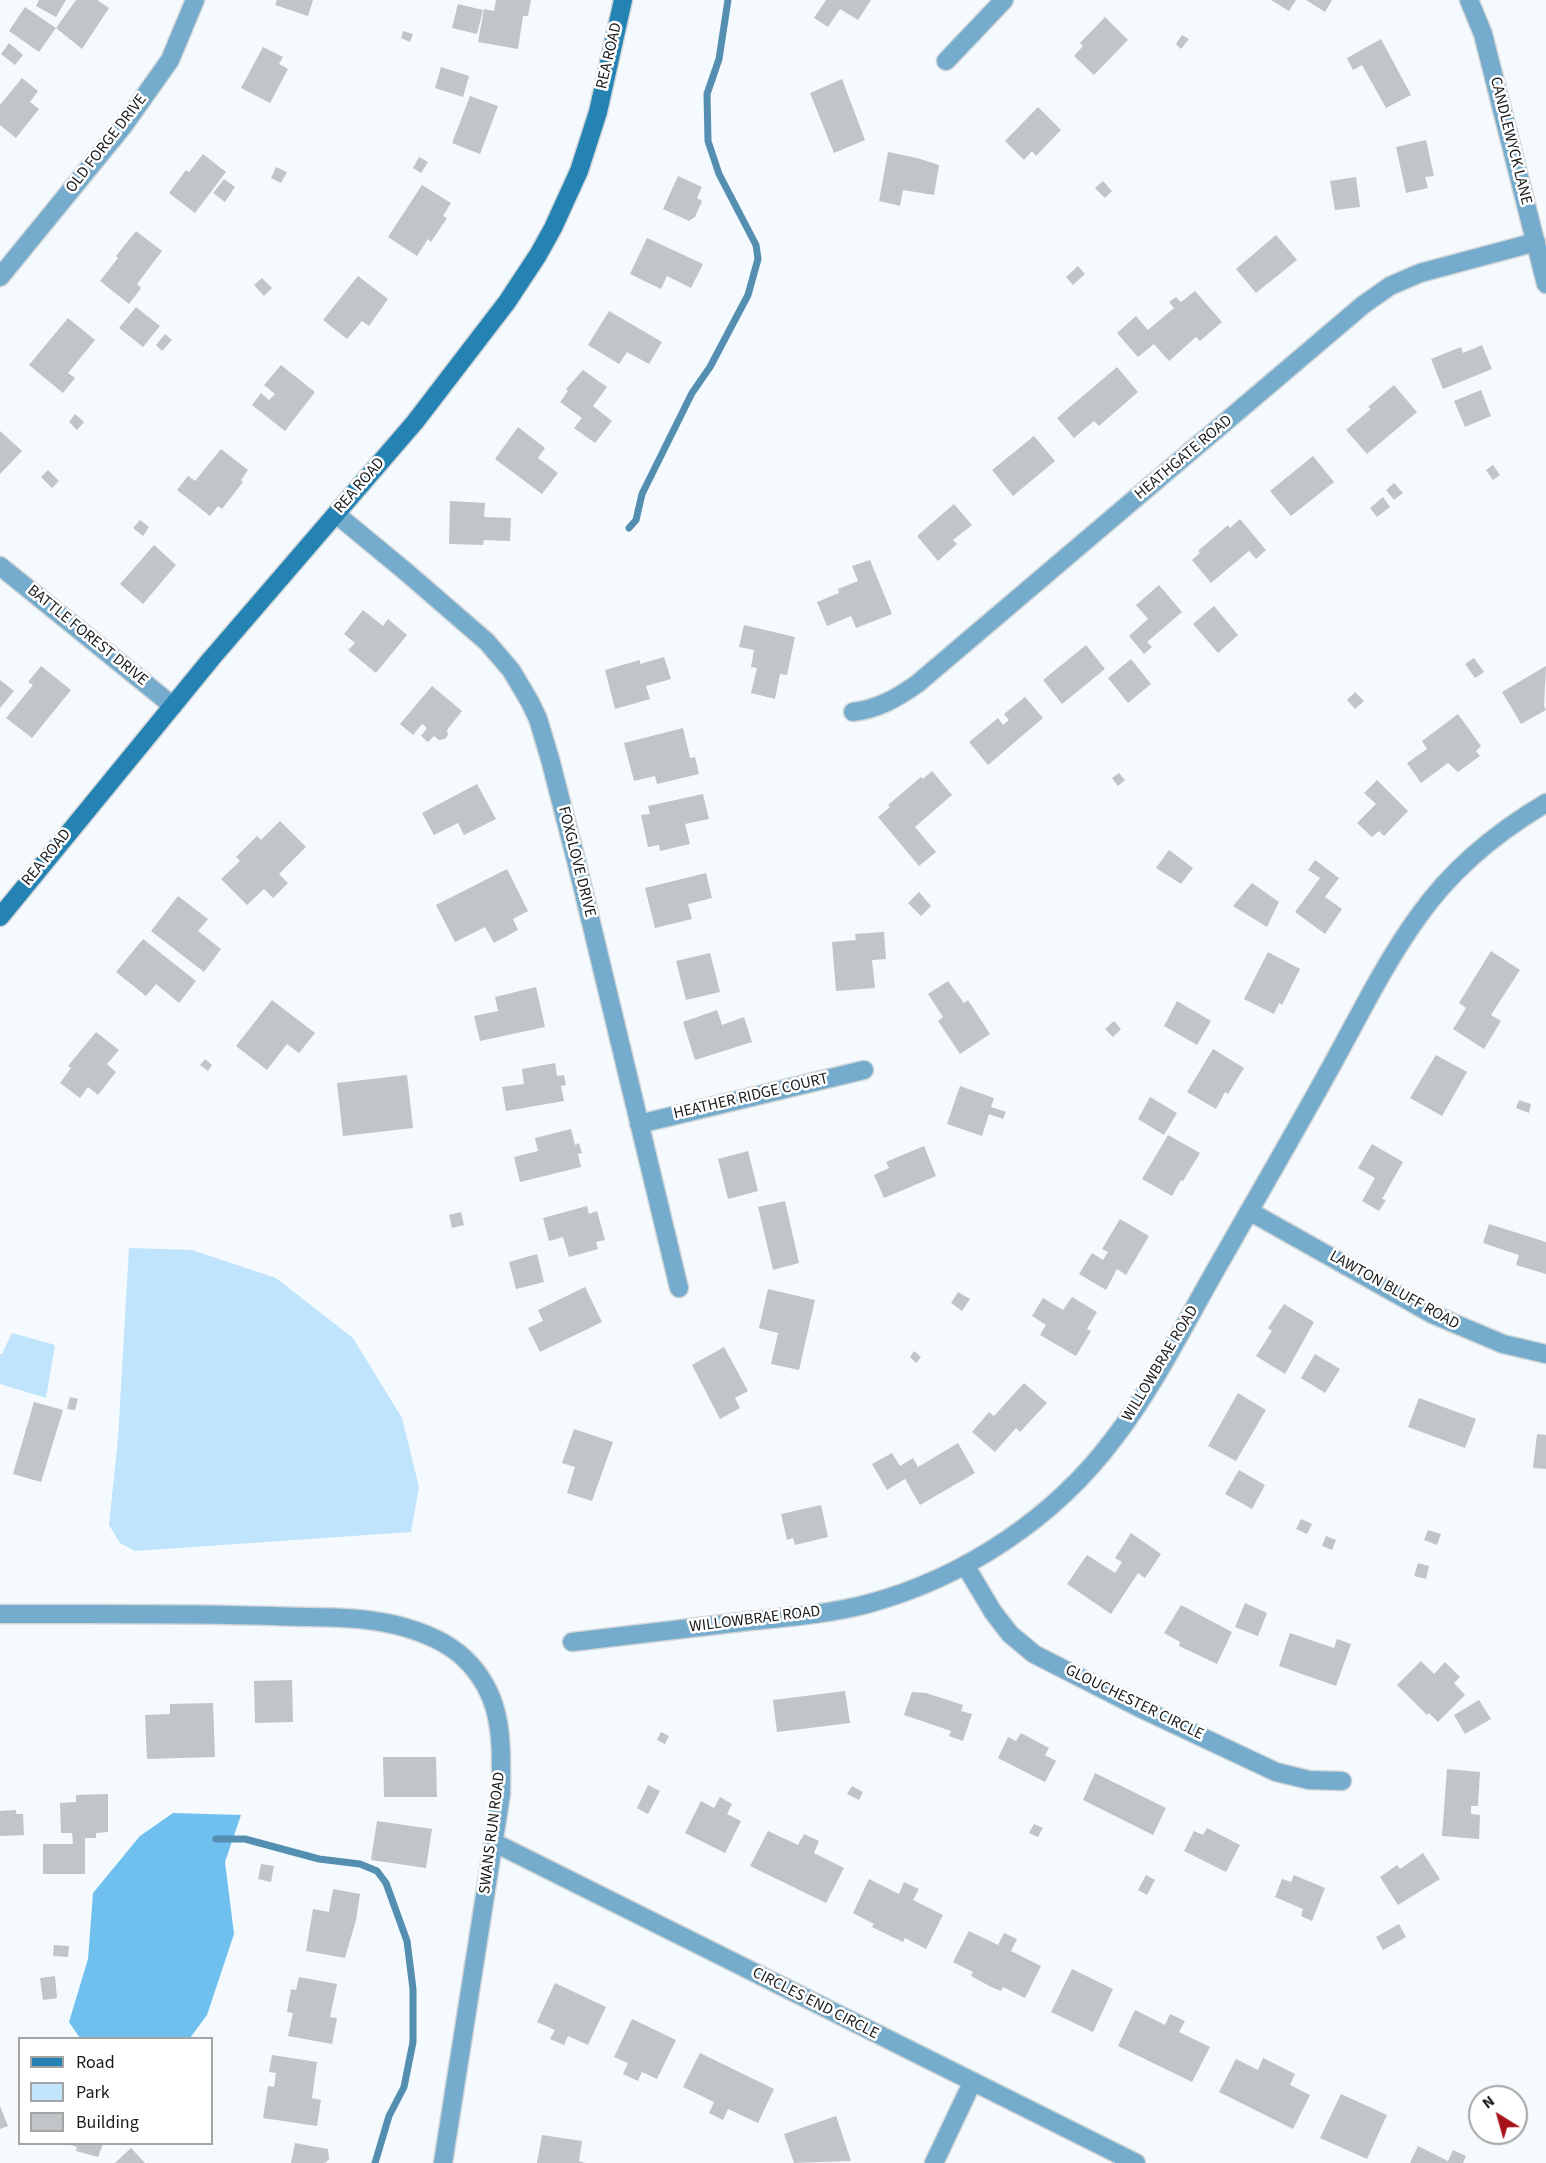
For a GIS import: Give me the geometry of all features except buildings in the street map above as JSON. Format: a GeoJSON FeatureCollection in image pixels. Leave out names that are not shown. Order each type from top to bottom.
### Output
{"type":"FeatureCollection","features":[{"type":"Feature","properties":{"kind":"main road","name":"REA ROAD"},"geometry":{"type":"LineString","coordinates":[[0,917],[211,659],[415,422],[507,302],[538,255],[574,180],[589,142],[623,0]]}},
{"type":"Feature","properties":{"kind":"street","name":"OLD FORGE DRIVE"},"geometry":{"type":"LineString","coordinates":[[0,277],[124,125],[170,60],[195,0]]}},
{"type":"Feature","properties":{"kind":"street"},"geometry":{"type":"LineString","coordinates":[[946,61],[1004,0]]}},
{"type":"Feature","properties":{"kind":"street","name":"CANDLEWYCK LANE"},"geometry":{"type":"LineString","coordinates":[[1469,0],[1483,34],[1546,284]]}},
{"type":"Feature","properties":{"kind":"street","name":"HEATHGATE ROAD"},"geometry":{"type":"LineString","coordinates":[[853,712],[867,710],[894,700],[917,684],[1354,313],[1390,286],[1420,273],[1536,242]]}},
{"type":"Feature","properties":{"kind":"street","name":"FOXGLOVE DRIVE"},"geometry":{"type":"LineString","coordinates":[[336,514],[487,642],[511,670],[538,719],[550,759],[679,1288]]}},
{"type":"Feature","properties":{"kind":"street","name":"BATTLE FOREST DRIVE"},"geometry":{"type":"LineString","coordinates":[[0,566],[173,706]]}},
{"type":"Feature","properties":{"kind":"street","name":"WILLOWBRAE ROAD"},"geometry":{"type":"LineString","coordinates":[[572,1642],[817,1613],[867,1604],[914,1587],[965,1564],[1001,1544],[1045,1512],[1103,1454],[1156,1376],[1388,963],[1418,917],[1435,895],[1473,856],[1512,823],[1546,803]]}},
{"type":"Feature","properties":{"kind":"street","name":"HEATHER RIDGE COURT"},"geometry":{"type":"LineString","coordinates":[[639,1124],[864,1070]]}},
{"type":"Feature","properties":{"kind":"street","name":"LAWTON BLUFF ROAD"},"geometry":{"type":"LineString","coordinates":[[1249,1211],[1432,1314],[1495,1341],[1546,1354]]}},
{"type":"Feature","properties":{"kind":"street","name":"GLOUCHESTER CIRCLE"},"geometry":{"type":"LineString","coordinates":[[965,1564],[993,1612],[1010,1634],[1034,1654],[1138,1707],[1276,1772],[1309,1780],[1342,1781]]}},
{"type":"Feature","properties":{"kind":"street","name":"SWANS RUN ROAD"},"geometry":{"type":"LineString","coordinates":[[0,1614],[228,1615],[352,1619],[394,1625],[440,1641],[464,1658],[476,1671],[485,1684],[496,1710],[502,1737],[501,1794],[443,2163]]}},
{"type":"Feature","properties":{"kind":"street","name":"CIRCLES END CIRCLE"},"geometry":{"type":"LineString","coordinates":[[495,1843],[1136,2163]]}},
{"type":"Feature","properties":{"kind":"street"},"geometry":{"type":"LineString","coordinates":[[934,2163],[972,2083]]}},
{"type":"Feature","properties":{"kind":"green space"},"geometry":{"type":"Polygon","coordinates":[[[129,1248],[192,1250],[276,1278],[353,1338],[402,1418],[419,1487],[411,1532],[135,1551],[120,1543],[109,1525],[118,1439],[129,1248]]]}},
{"type":"Feature","properties":{"kind":"green space"},"geometry":{"type":"Polygon","coordinates":[[[12,1333],[55,1345],[46,1398],[0,1384],[0,1354],[12,1333]]]}},
{"type":"Feature","properties":{"kind":"shaded area"},"geometry":{"type":"Polygon","coordinates":[[[173,1813],[241,1815],[225,1862],[234,1934],[207,2015],[191,2037],[79,2037],[69,2022],[88,1959],[93,1893],[140,1836],[173,1813]]]}},
{"type":"Feature","properties":{"kind":"waterway"},"geometry":{"type":"LineString","coordinates":[[629,528],[636,520],[642,494],[692,393],[710,367],[748,295],[758,259],[756,245],[719,174],[708,141],[707,94],[719,59],[728,0]]}},
{"type":"Feature","properties":{"kind":"waterway"},"geometry":{"type":"LineString","coordinates":[[216,1839],[245,1839],[319,1859],[360,1864],[377,1871],[386,1883],[407,1941],[413,1989],[413,2042],[404,2087],[389,2116],[375,2163]]}}]}
